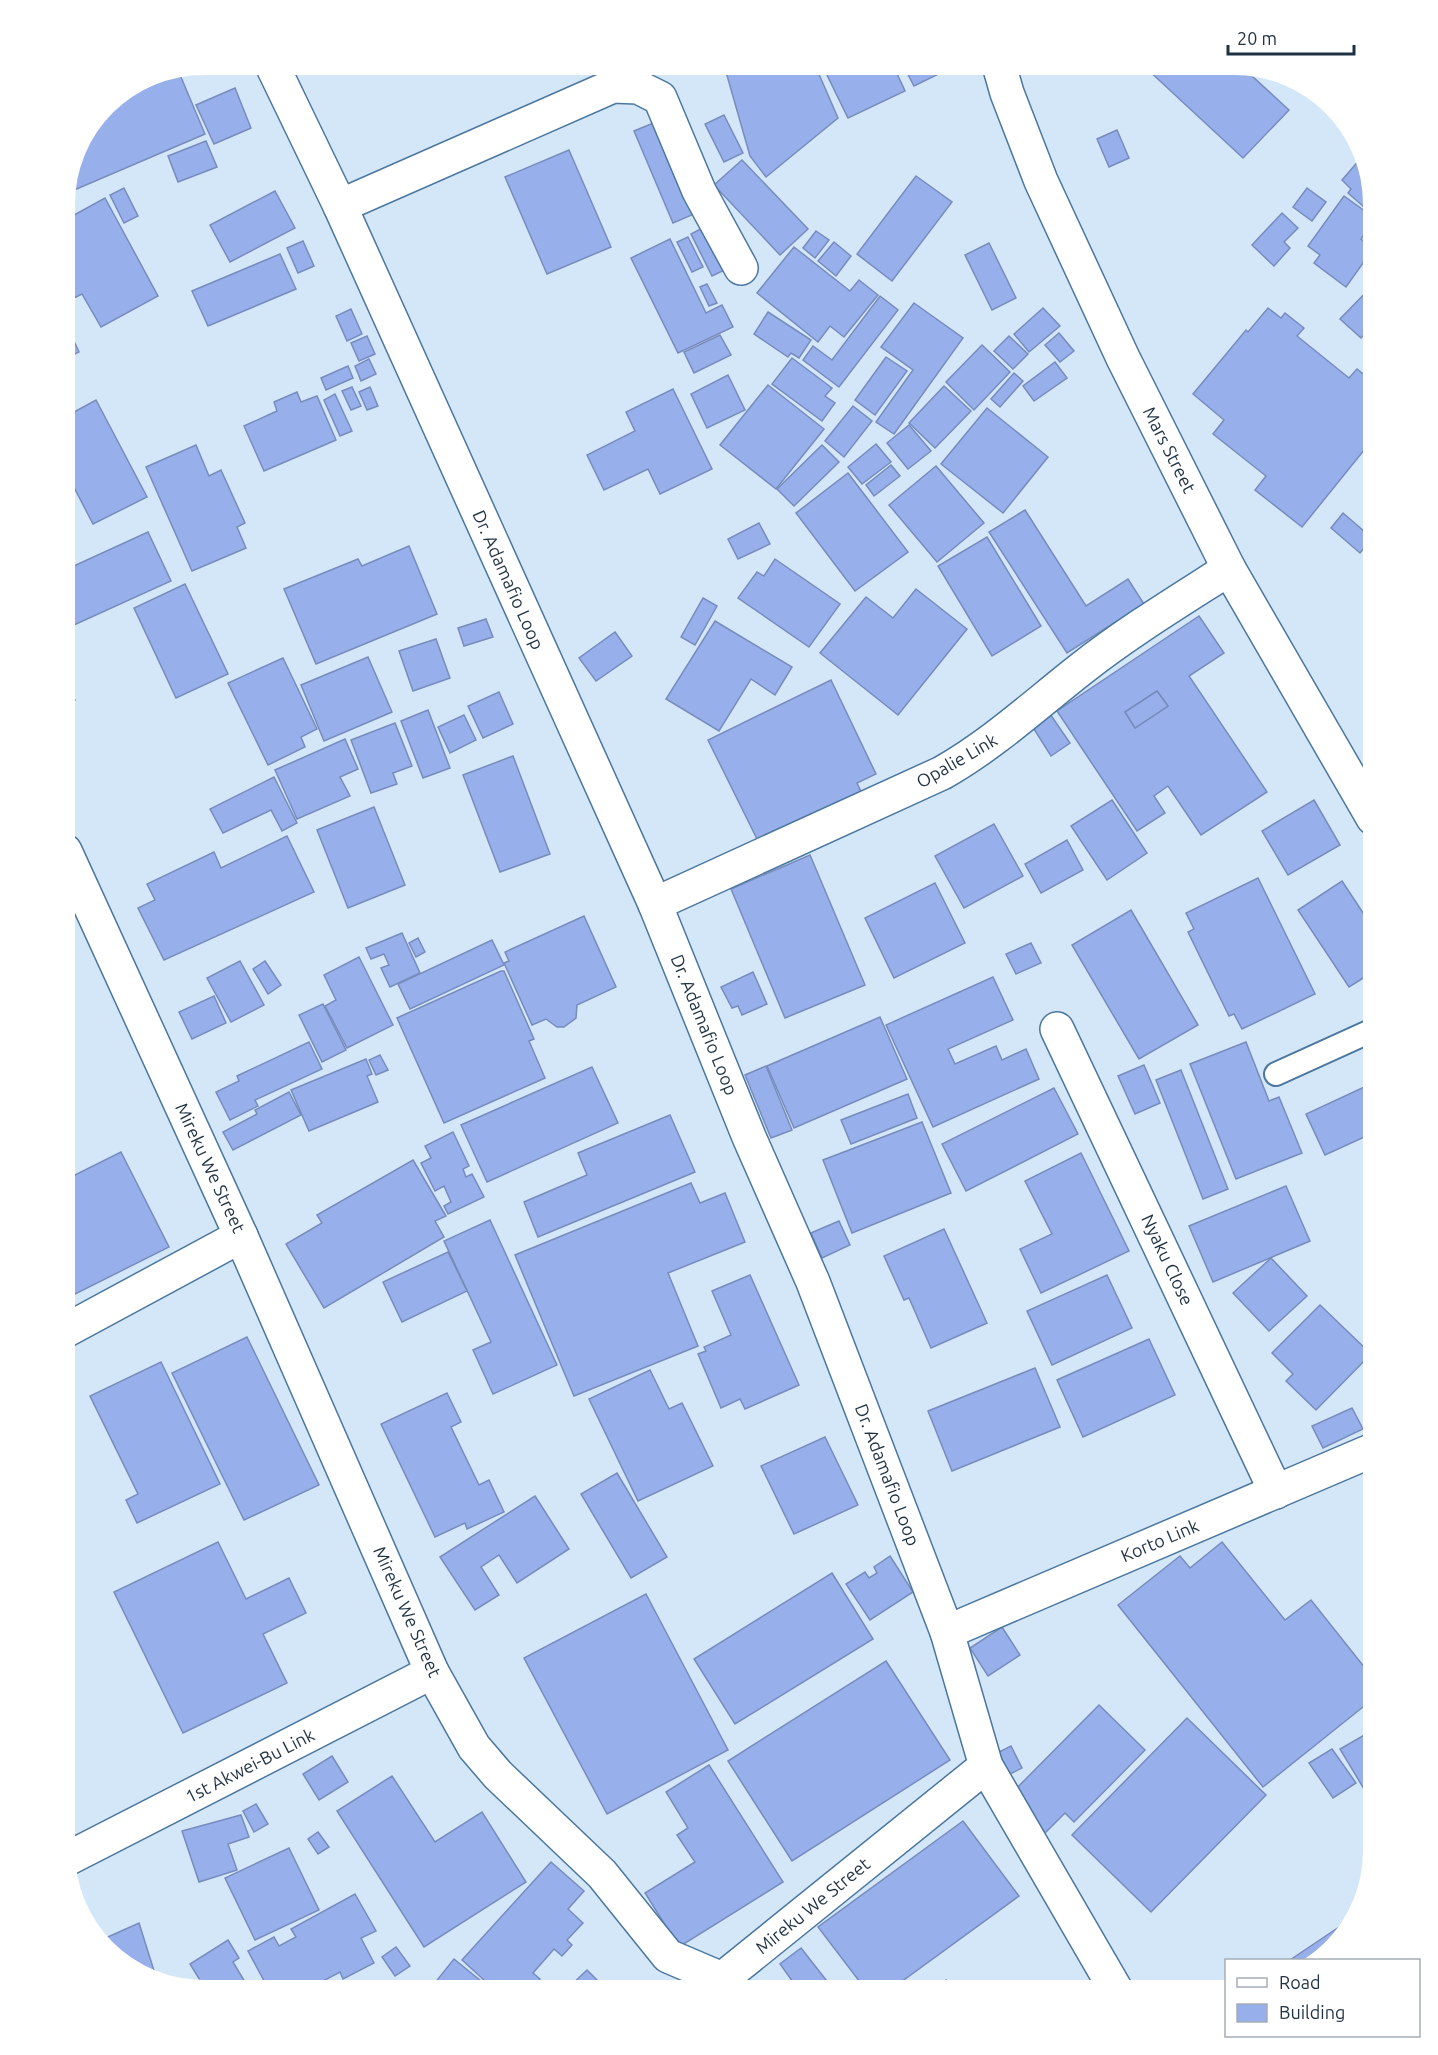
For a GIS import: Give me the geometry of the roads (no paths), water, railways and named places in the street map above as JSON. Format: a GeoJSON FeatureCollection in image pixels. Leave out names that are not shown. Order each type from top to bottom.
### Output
{"type":"FeatureCollection","features":[{"type":"Feature","properties":{"kind":"street","name":"Dr. Adamafio Loop"},"geometry":{"type":"LineString","coordinates":[[277,75],[340,206],[655,904],[749,1137],[813,1282],[947,1632],[986,1766],[1110,1980]]}},
{"type":"Feature","properties":{"kind":"street","name":"Mars Street"},"geometry":{"type":"LineString","coordinates":[[1002,75],[1045,191],[1124,358],[1229,569],[1363,797]]}},
{"type":"Feature","properties":{"kind":"street"},"geometry":{"type":"LineString","coordinates":[[340,206],[613,86],[638,87],[660,98],[699,191],[741,268]]}},
{"type":"Feature","properties":{"kind":"street","name":"Opalie Link"},"geometry":{"type":"LineString","coordinates":[[655,904],[942,773],[969,758],[1004,734],[1081,670],[1132,632],[1229,569]]}},
{"type":"Feature","properties":{"kind":"street","name":"Mireku We Street"},"geometry":{"type":"LineString","coordinates":[[75,873],[241,1236],[432,1672],[474,1747],[498,1775],[602,1874],[668,1956],[713,1980]]}},
{"type":"Feature","properties":{"kind":"street","name":"Nyaku Close"},"geometry":{"type":"LineString","coordinates":[[1057,1029],[1276,1492]]}},
{"type":"Feature","properties":{"kind":"street"},"geometry":{"type":"LineString","coordinates":[[75,1325],[241,1236]]}},
{"type":"Feature","properties":{"kind":"street","name":"Korto Link"},"geometry":{"type":"LineString","coordinates":[[947,1632],[1363,1455]]}},
{"type":"Feature","properties":{"kind":"street","name":"1st Akwei-Bu Link"},"geometry":{"type":"LineString","coordinates":[[75,1854],[432,1672]]}},
{"type":"Feature","properties":{"kind":"street","name":"Mireku We Street"},"geometry":{"type":"LineString","coordinates":[[728,1980],[986,1766]]}},
{"type":"Feature","properties":{"kind":"lane"},"geometry":{"type":"LineString","coordinates":[[1276,1074],[1363,1035]]}}]}
